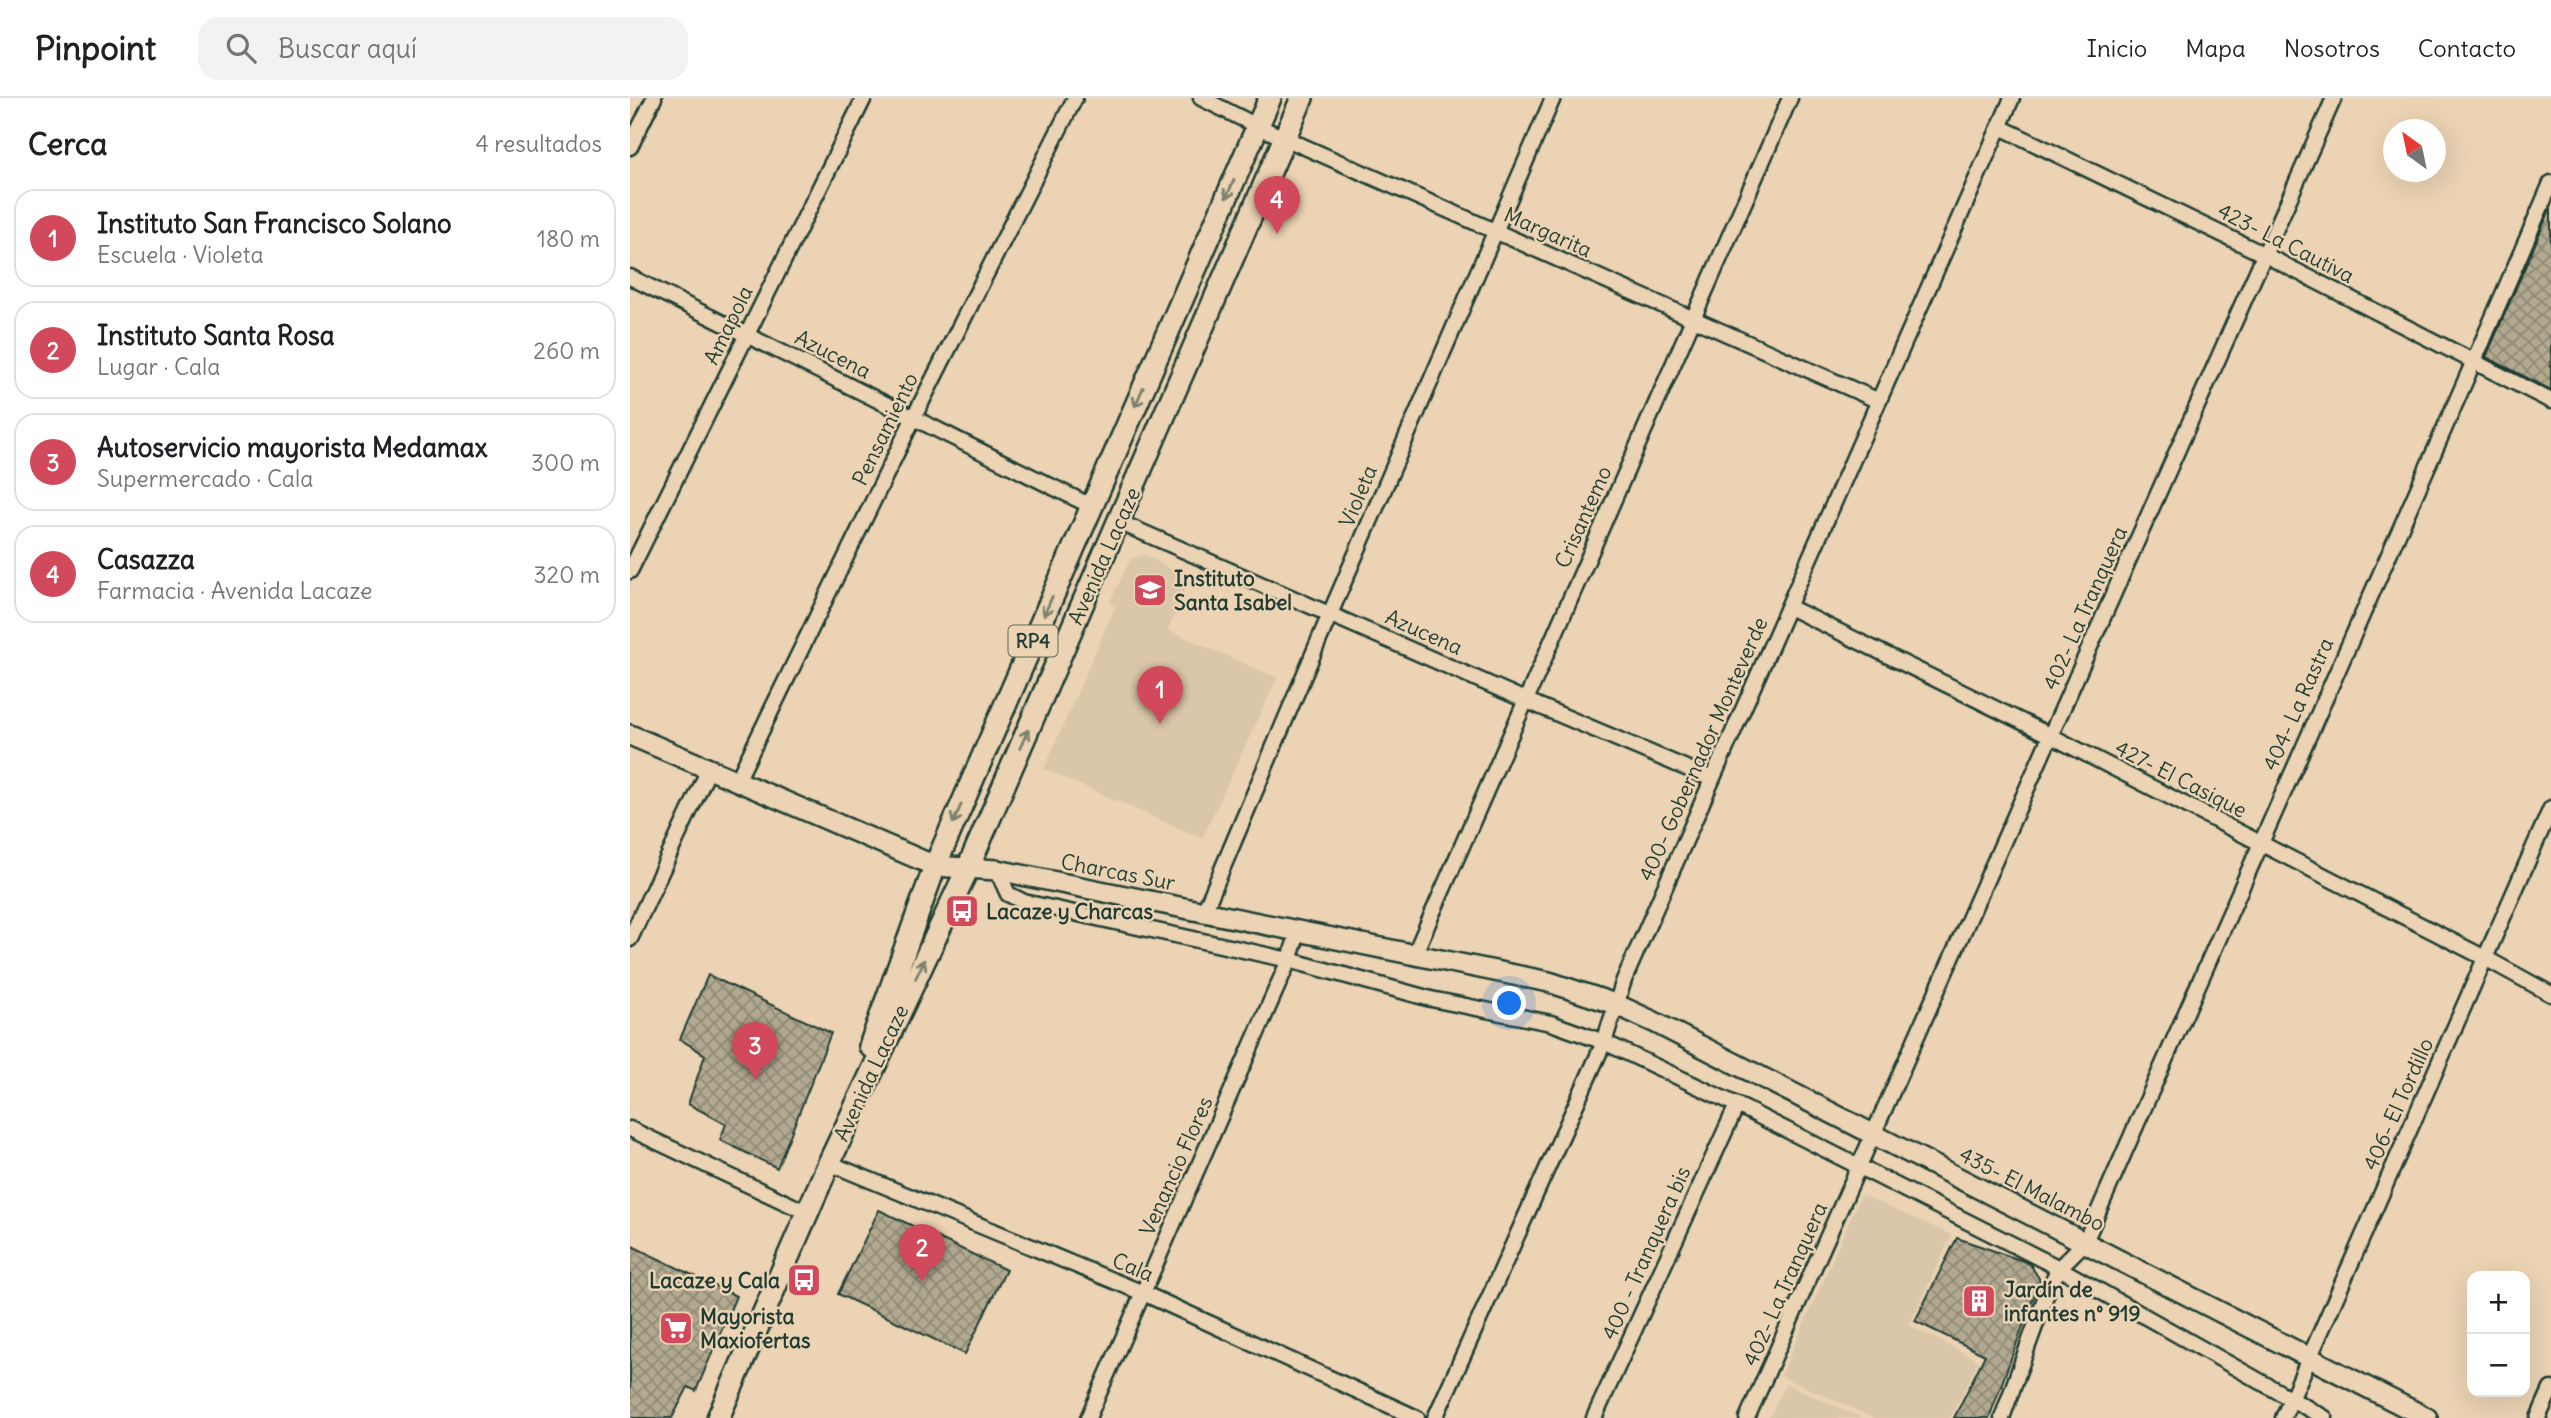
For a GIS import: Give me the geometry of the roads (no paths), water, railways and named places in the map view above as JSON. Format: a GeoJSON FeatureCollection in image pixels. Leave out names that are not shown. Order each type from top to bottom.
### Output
{"type":"FeatureCollection","features":[{"type":"Feature","properties":{"kind":"main road","name":"Avenida Lacaze"},"geometry":{"type":"LineString","coordinates":[[829,1163],[935,866],[1270,98]]}},
{"type":"Feature","properties":{"kind":"main road","name":"Avenida Lacaze"},"geometry":{"type":"LineString","coordinates":[[718,1418],[829,1163],[968,868],[1302,98]]}},
{"type":"Feature","properties":{"kind":"main road"},"geometry":{"type":"LineString","coordinates":[[1119,522],[1142,445],[1231,243],[1261,163],[1262,150],[1257,126]]}},
{"type":"Feature","properties":{"kind":"main road","name":"Charcas Sur"},"geometry":{"type":"LineString","coordinates":[[630,735],[935,866],[997,870],[1415,953],[1549,982],[1615,1004]]}},
{"type":"Feature","properties":{"kind":"main road","name":"435- El Malambo"},"geometry":{"type":"LineString","coordinates":[[1615,1004],[1875,1134],[2427,1418]]}},
{"type":"Feature","properties":{"kind":"street"},"geometry":{"type":"LineString","coordinates":[[630,147],[654,98]]}},
{"type":"Feature","properties":{"kind":"street","name":"Amapola"},"geometry":{"type":"LineString","coordinates":[[630,571],[864,98]]}},
{"type":"Feature","properties":{"kind":"street","name":"Pensamiento"},"geometry":{"type":"LineString","coordinates":[[737,781],[913,419],[1075,98]]}},
{"type":"Feature","properties":{"kind":"street","name":"Margarita"},"geometry":{"type":"LineString","coordinates":[[1201,98],[1257,126],[1879,401]]}},
{"type":"Feature","properties":{"kind":"street","name":"Violeta"},"geometry":{"type":"LineString","coordinates":[[1204,912],[1553,98]]}},
{"type":"Feature","properties":{"kind":"street","name":"Crisantemo"},"geometry":{"type":"LineString","coordinates":[[1415,953],[1790,98]]}},
{"type":"Feature","properties":{"kind":"street","name":"400- Gobernador Monteverde"},"geometry":{"type":"LineString","coordinates":[[1435,1418],[1604,1042],[1615,1004],[1712,779],[2012,98]]}},
{"type":"Feature","properties":{"kind":"street","name":"402- La Tranquera"},"geometry":{"type":"LineString","coordinates":[[1747,1418],[1861,1167],[2334,98]]}},
{"type":"Feature","properties":{"kind":"street","name":"423- La Cautiva"},"geometry":{"type":"LineString","coordinates":[[2000,127],[2265,256],[2551,401]]}},
{"type":"Feature","properties":{"kind":"street","name":"404- La Rastra"},"geometry":{"type":"LineString","coordinates":[[2085,1242],[2551,184]]}},
{"type":"Feature","properties":{"kind":"street","name":"Azucena"},"geometry":{"type":"LineString","coordinates":[[630,277],[1091,506]]}},
{"type":"Feature","properties":{"kind":"street","name":"Azucena"},"geometry":{"type":"LineString","coordinates":[[1119,522],[1712,779]]}},
{"type":"Feature","properties":{"kind":"street","name":"427- El Casique"},"geometry":{"type":"LineString","coordinates":[[1789,607],[2051,736],[2551,994]]}},
{"type":"Feature","properties":{"kind":"street"},"geometry":{"type":"LineString","coordinates":[[630,939],[709,769]]}},
{"type":"Feature","properties":{"kind":"street","name":"406- El Tordillo"},"geometry":{"type":"LineString","coordinates":[[2283,1418],[2551,808]]}},
{"type":"Feature","properties":{"kind":"street"},"geometry":{"type":"LineString","coordinates":[[997,870],[1008,894],[1024,902],[1289,960],[1431,999],[1551,1023],[1604,1042],[1737,1105],[2060,1268],[2325,1418]]}},
{"type":"Feature","properties":{"kind":"street","name":"Venancio Flores"},"geometry":{"type":"LineString","coordinates":[[1088,1418],[1289,960],[1299,930]]}},
{"type":"Feature","properties":{"kind":"street","name":"400 - Tranquera bis"},"geometry":{"type":"LineString","coordinates":[[1594,1418],[1737,1105]]}},
{"type":"Feature","properties":{"kind":"street"},"geometry":{"type":"LineString","coordinates":[[630,1129],[807,1213]]}},
{"type":"Feature","properties":{"kind":"street","name":"Cala"},"geometry":{"type":"LineString","coordinates":[[829,1163],[1143,1293],[1417,1418]]}},
{"type":"Feature","properties":{"kind":"street"},"geometry":{"type":"LineString","coordinates":[[2002,1418],[2048,1290],[2060,1268],[2085,1242]]}},
{"type":"Feature","properties":{"kind":"street"},"geometry":{"type":"LineString","coordinates":[[2538,1418],[2551,1389]]}},
{"type":"Feature","properties":{"kind":"place","name":"Casazza"},"geometry":{"type":"Point","coordinates":[1277,234]}},
{"type":"Feature","properties":{"kind":"place","name":"Instituto Santa Isabel"},"geometry":{"type":"Point","coordinates":[1150,590]}},
{"type":"Feature","properties":{"kind":"place","name":"Instituto San Francisco Solano"},"geometry":{"type":"Point","coordinates":[1160,724]}},
{"type":"Feature","properties":{"kind":"place","name":"Lacaze y Charcas"},"geometry":{"type":"Point","coordinates":[962,911]}},
{"type":"Feature","properties":{"kind":"place","name":"Autoservicio mayorista Medamax"},"geometry":{"type":"Point","coordinates":[755,1080]}},
{"type":"Feature","properties":{"kind":"place","name":"Lacaze y Cala"},"geometry":{"type":"Point","coordinates":[804,1280]}},
{"type":"Feature","properties":{"kind":"place","name":"Instituto Santa Rosa"},"geometry":{"type":"Point","coordinates":[922,1282]}},
{"type":"Feature","properties":{"kind":"place","name":"Jardín de infantes n° 919"},"geometry":{"type":"Point","coordinates":[1979,1301]}},
{"type":"Feature","properties":{"kind":"place","name":"Mayorista Maxiofertas"},"geometry":{"type":"Point","coordinates":[676,1328]}}]}
